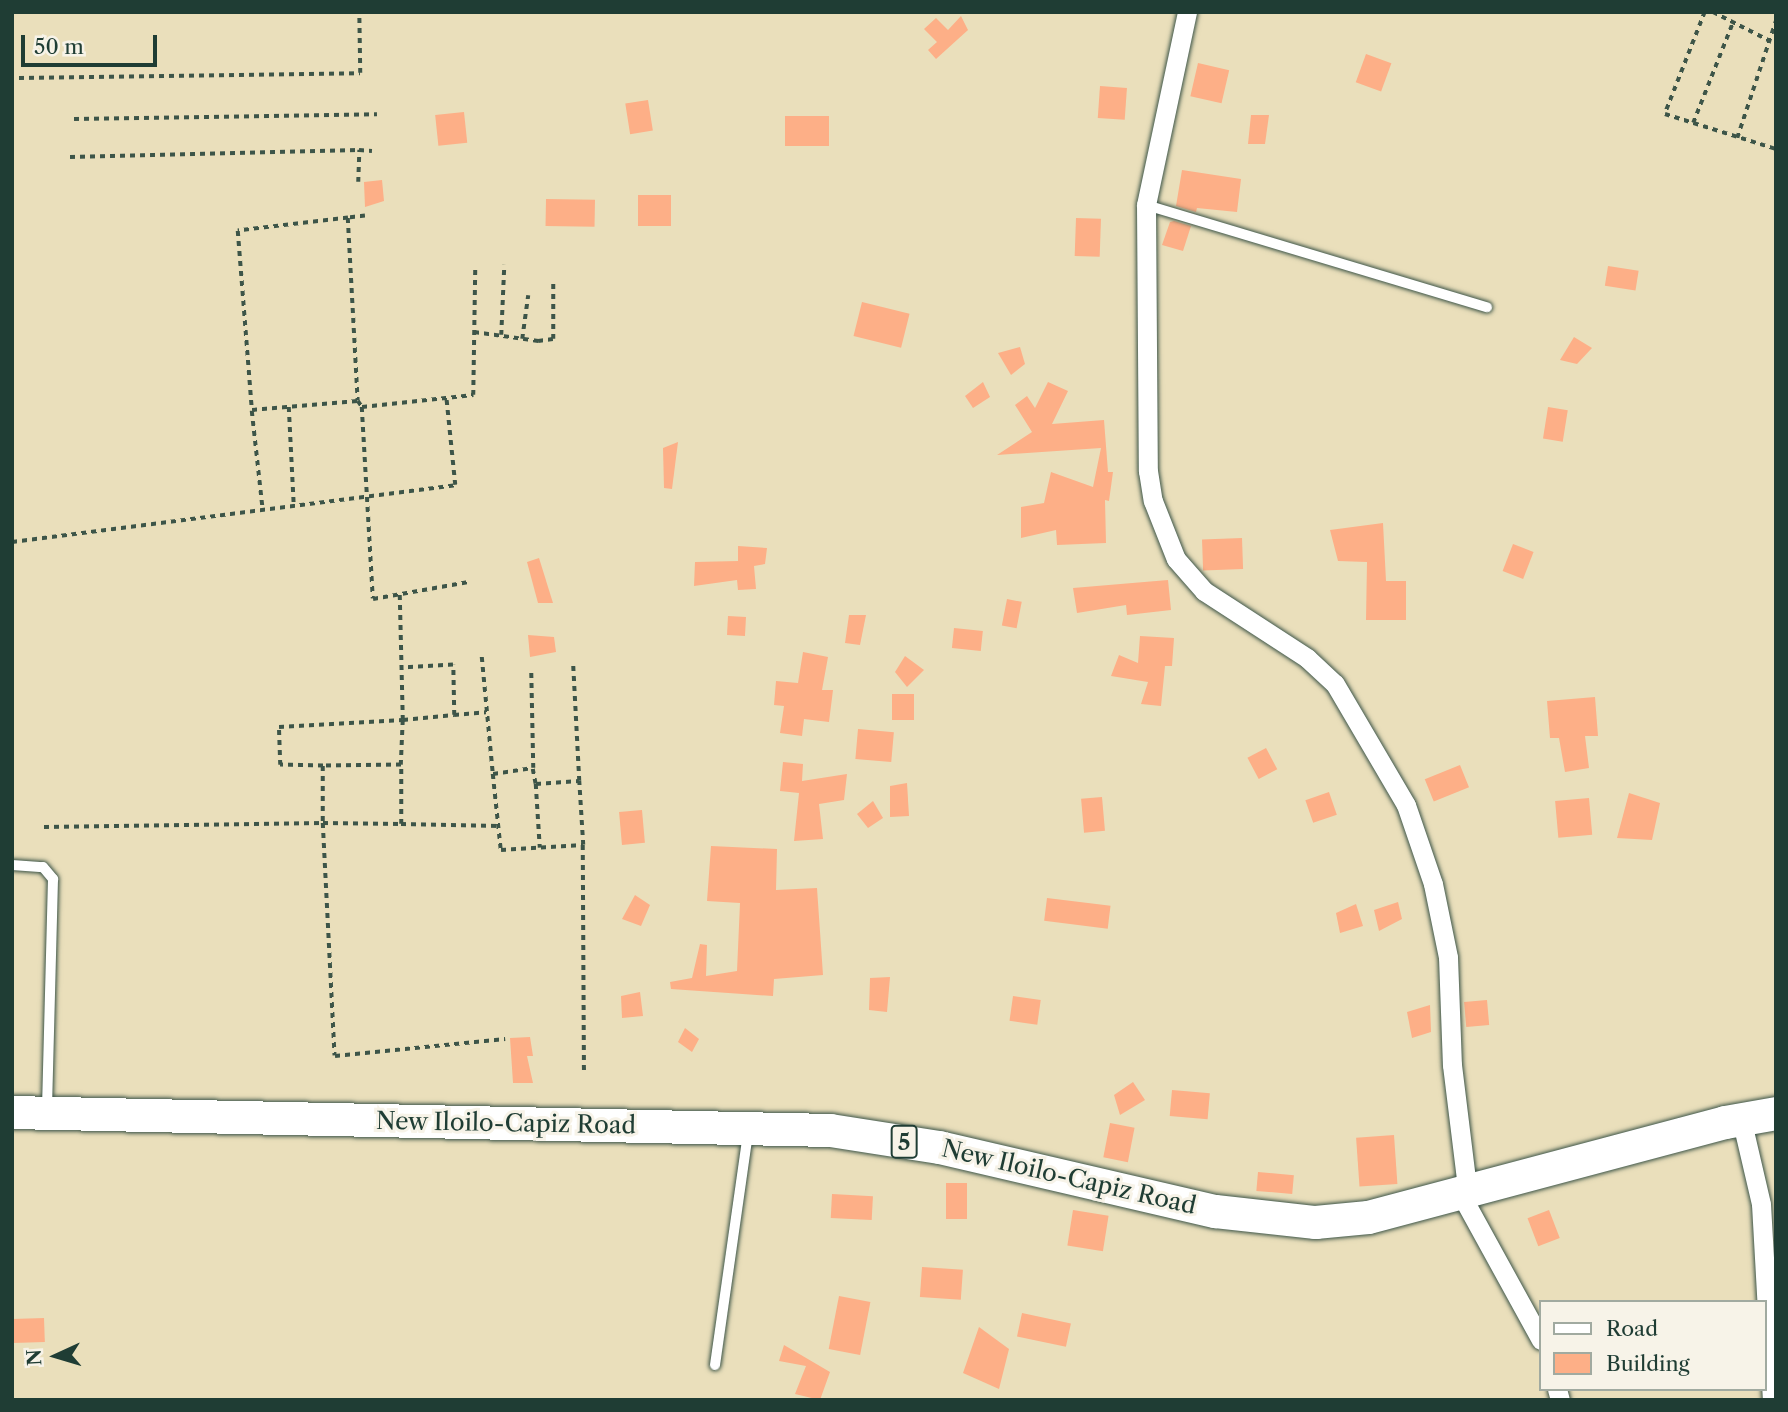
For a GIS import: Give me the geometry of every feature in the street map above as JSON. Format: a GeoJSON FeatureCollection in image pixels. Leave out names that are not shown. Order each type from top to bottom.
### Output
{"type":"FeatureCollection","features":[{"type":"Feature","properties":{"kind":"highway","name":"New Iloilo-Capiz Road"},"geometry":{"type":"LineString","coordinates":[[12,1112],[830,1130],[939,1147],[1265,1218],[1315,1222],[1368,1217],[1741,1118],[1776,1113]]}},
{"type":"Feature","properties":{"kind":"street"},"geometry":{"type":"LineString","coordinates":[[1187,12],[1146,205],[1148,471],[1153,501],[1176,559],[1204,591],[1307,658],[1335,684],[1406,805],[1433,884],[1448,957],[1452,1065],[1463,1190],[1540,1338]]}},
{"type":"Feature","properties":{"kind":"street"},"geometry":{"type":"LineString","coordinates":[[1741,1118],[1761,1204],[1766,1300]]}},
{"type":"Feature","properties":{"kind":"street"},"geometry":{"type":"LineString","coordinates":[[1767,1311],[1772,1400]]}},
{"type":"Feature","properties":{"kind":"lane"},"geometry":{"type":"LineString","coordinates":[[1146,205],[1487,307]]}},
{"type":"Feature","properties":{"kind":"lane"},"geometry":{"type":"LineString","coordinates":[[12,865],[43,867],[53,879],[47,1113]]}},
{"type":"Feature","properties":{"kind":"lane"},"geometry":{"type":"LineString","coordinates":[[715,1365],[748,1128]]}},
{"type":"Feature","properties":{"kind":"path"},"geometry":{"type":"LineString","coordinates":[[19,78],[360,73],[359,12]]}},
{"type":"Feature","properties":{"kind":"path"},"geometry":{"type":"LineString","coordinates":[[1705,12],[1665,114],[1776,149]]}},
{"type":"Feature","properties":{"kind":"path"},"geometry":{"type":"LineString","coordinates":[[1713,12],[1776,44]]}},
{"type":"Feature","properties":{"kind":"path"},"geometry":{"type":"LineString","coordinates":[[1737,138],[1766,39],[1776,20]]}},
{"type":"Feature","properties":{"kind":"path"},"geometry":{"type":"LineString","coordinates":[[1693,123],[1733,22]]}},
{"type":"Feature","properties":{"kind":"path"},"geometry":{"type":"LineString","coordinates":[[74,119],[377,114]]}},
{"type":"Feature","properties":{"kind":"path"},"geometry":{"type":"LineString","coordinates":[[358,182],[359,150]]}},
{"type":"Feature","properties":{"kind":"path"},"geometry":{"type":"LineString","coordinates":[[70,157],[372,151]]}},
{"type":"Feature","properties":{"kind":"path"},"geometry":{"type":"LineString","coordinates":[[263,510],[238,231],[365,216]]}},
{"type":"Feature","properties":{"kind":"path"},"geometry":{"type":"LineString","coordinates":[[348,218],[373,600],[468,582]]}},
{"type":"Feature","properties":{"kind":"path"},"geometry":{"type":"LineString","coordinates":[[501,335],[504,265]]}},
{"type":"Feature","properties":{"kind":"path"},"geometry":{"type":"LineString","coordinates":[[362,407],[473,395],[475,267]]}},
{"type":"Feature","properties":{"kind":"path"},"geometry":{"type":"LineString","coordinates":[[474,332],[522,339],[553,339],[553,280]]}},
{"type":"Feature","properties":{"kind":"path"},"geometry":{"type":"LineString","coordinates":[[522,339],[528,295]]}},
{"type":"Feature","properties":{"kind":"path"},"geometry":{"type":"LineString","coordinates":[[12,542],[455,485],[446,396]]}},
{"type":"Feature","properties":{"kind":"path"},"geometry":{"type":"LineString","coordinates":[[252,410],[358,401]]}},
{"type":"Feature","properties":{"kind":"path"},"geometry":{"type":"LineString","coordinates":[[289,407],[294,506]]}},
{"type":"Feature","properties":{"kind":"path"},"geometry":{"type":"LineString","coordinates":[[400,595],[403,720],[401,824]]}},
{"type":"Feature","properties":{"kind":"path"},"geometry":{"type":"LineString","coordinates":[[482,657],[501,850],[583,845]]}},
{"type":"Feature","properties":{"kind":"path"},"geometry":{"type":"LineString","coordinates":[[401,668],[453,665],[454,715]]}},
{"type":"Feature","properties":{"kind":"path"},"geometry":{"type":"LineString","coordinates":[[573,666],[583,845],[584,1071]]}},
{"type":"Feature","properties":{"kind":"path"},"geometry":{"type":"LineString","coordinates":[[531,673],[533,768],[540,848]]}},
{"type":"Feature","properties":{"kind":"path"},"geometry":{"type":"LineString","coordinates":[[401,765],[280,765],[279,727],[487,712]]}},
{"type":"Feature","properties":{"kind":"path"},"geometry":{"type":"LineString","coordinates":[[323,765],[323,823],[335,1056],[505,1040]]}},
{"type":"Feature","properties":{"kind":"path"},"geometry":{"type":"LineString","coordinates":[[493,774],[533,768]]}},
{"type":"Feature","properties":{"kind":"path"},"geometry":{"type":"LineString","coordinates":[[536,784],[579,781]]}},
{"type":"Feature","properties":{"kind":"path"},"geometry":{"type":"LineString","coordinates":[[44,827],[323,823],[499,825]]}},
{"type":"Feature","properties":{"kind":"building"},"geometry":{"type":"Polygon","coordinates":[[[961,16],[968,30],[936,59],[928,50],[937,42],[924,29],[936,18],[948,30],[961,16]]]}},
{"type":"Feature","properties":{"kind":"building"},"geometry":{"type":"Polygon","coordinates":[[[1366,54],[1391,63],[1381,91],[1356,82],[1366,54]]]}},
{"type":"Feature","properties":{"kind":"building"},"geometry":{"type":"Polygon","coordinates":[[[1198,63],[1229,70],[1222,103],[1190,96],[1198,63]]]}},
{"type":"Feature","properties":{"kind":"building"},"geometry":{"type":"Polygon","coordinates":[[[1100,86],[1127,88],[1125,120],[1098,118],[1100,86]]]}},
{"type":"Feature","properties":{"kind":"building"},"geometry":{"type":"Polygon","coordinates":[[[648,100],[653,131],[630,134],[625,104],[648,100]]]}},
{"type":"Feature","properties":{"kind":"building"},"geometry":{"type":"Polygon","coordinates":[[[464,112],[467,143],[438,146],[435,115],[464,112]]]}},
{"type":"Feature","properties":{"kind":"building"},"geometry":{"type":"Polygon","coordinates":[[[1251,115],[1269,115],[1265,144],[1248,144],[1251,115]]]}},
{"type":"Feature","properties":{"kind":"building"},"geometry":{"type":"Polygon","coordinates":[[[785,116],[829,116],[829,146],[785,146],[785,116]]]}},
{"type":"Feature","properties":{"kind":"building"},"geometry":{"type":"Polygon","coordinates":[[[1182,170],[1241,179],[1237,212],[1197,208],[1196,212],[1176,206],[1182,170]]]}},
{"type":"Feature","properties":{"kind":"building"},"geometry":{"type":"Polygon","coordinates":[[[382,180],[384,201],[365,207],[364,182],[382,180]]]}},
{"type":"Feature","properties":{"kind":"building"},"geometry":{"type":"Polygon","coordinates":[[[638,195],[671,195],[671,226],[638,226],[638,195]]]}},
{"type":"Feature","properties":{"kind":"building"},"geometry":{"type":"Polygon","coordinates":[[[546,199],[595,200],[595,227],[546,226],[546,199]]]}},
{"type":"Feature","properties":{"kind":"building"},"geometry":{"type":"Polygon","coordinates":[[[1076,218],[1101,219],[1100,257],[1075,256],[1076,218]]]}},
{"type":"Feature","properties":{"kind":"building"},"geometry":{"type":"Polygon","coordinates":[[[1170,222],[1191,226],[1183,251],[1162,245],[1170,222]]]}},
{"type":"Feature","properties":{"kind":"building"},"geometry":{"type":"Polygon","coordinates":[[[1608,266],[1639,271],[1635,291],[1605,286],[1608,266]]]}},
{"type":"Feature","properties":{"kind":"building"},"geometry":{"type":"Polygon","coordinates":[[[862,302],[910,314],[901,348],[854,336],[862,302]]]}},
{"type":"Feature","properties":{"kind":"building"},"geometry":{"type":"Polygon","coordinates":[[[1574,337],[1592,348],[1577,364],[1560,360],[1574,337]]]}},
{"type":"Feature","properties":{"kind":"building"},"geometry":{"type":"Polygon","coordinates":[[[1020,347],[1025,364],[1011,375],[998,353],[1020,347]]]}},
{"type":"Feature","properties":{"kind":"building"},"geometry":{"type":"Polygon","coordinates":[[[983,382],[990,397],[973,408],[965,396],[983,382]]]}},
{"type":"Feature","properties":{"kind":"building"},"geometry":{"type":"Polygon","coordinates":[[[1048,382],[1068,391],[1052,424],[1104,420],[1108,472],[1113,472],[1109,501],[1105,500],[1106,543],[1057,545],[1056,530],[1021,538],[1021,507],[1044,503],[1051,472],[1093,487],[1101,448],[997,455],[1032,432],[1015,405],[1027,396],[1035,408],[1048,382]]]}},
{"type":"Feature","properties":{"kind":"building"},"geometry":{"type":"Polygon","coordinates":[[[1548,407],[1568,410],[1563,442],[1543,439],[1548,407]]]}},
{"type":"Feature","properties":{"kind":"building"},"geometry":{"type":"Polygon","coordinates":[[[678,442],[672,489],[664,488],[663,448],[678,442]]]}},
{"type":"Feature","properties":{"kind":"building"},"geometry":{"type":"Polygon","coordinates":[[[1383,523],[1386,581],[1406,581],[1406,620],[1366,620],[1367,562],[1338,561],[1330,530],[1383,523]]]}},
{"type":"Feature","properties":{"kind":"building"},"geometry":{"type":"Polygon","coordinates":[[[1242,538],[1243,569],[1203,570],[1202,539],[1242,538]]]}},
{"type":"Feature","properties":{"kind":"building"},"geometry":{"type":"Polygon","coordinates":[[[1513,544],[1534,552],[1523,579],[1503,571],[1513,544]]]}},
{"type":"Feature","properties":{"kind":"building"},"geometry":{"type":"Polygon","coordinates":[[[738,546],[767,548],[765,564],[754,566],[756,589],[738,590],[737,580],[694,586],[695,562],[738,561],[738,546]]]}},
{"type":"Feature","properties":{"kind":"building"},"geometry":{"type":"Polygon","coordinates":[[[539,558],[553,603],[538,603],[527,562],[539,558]]]}},
{"type":"Feature","properties":{"kind":"building"},"geometry":{"type":"Polygon","coordinates":[[[1168,580],[1171,610],[1127,615],[1126,605],[1077,613],[1073,588],[1168,580]]]}},
{"type":"Feature","properties":{"kind":"building"},"geometry":{"type":"Polygon","coordinates":[[[1007,599],[1022,602],[1017,628],[1002,626],[1007,599]]]}},
{"type":"Feature","properties":{"kind":"building"},"geometry":{"type":"Polygon","coordinates":[[[849,615],[866,615],[860,645],[845,643],[849,615]]]}},
{"type":"Feature","properties":{"kind":"building"},"geometry":{"type":"Polygon","coordinates":[[[728,616],[746,617],[745,636],[727,635],[728,616]]]}},
{"type":"Feature","properties":{"kind":"building"},"geometry":{"type":"Polygon","coordinates":[[[954,628],[983,631],[981,651],[952,648],[954,628]]]}},
{"type":"Feature","properties":{"kind":"building"},"geometry":{"type":"Polygon","coordinates":[[[528,635],[554,637],[556,652],[530,657],[528,635]]]}},
{"type":"Feature","properties":{"kind":"building"},"geometry":{"type":"Polygon","coordinates":[[[1140,636],[1174,638],[1172,666],[1165,666],[1161,706],[1141,704],[1148,682],[1111,676],[1119,655],[1138,663],[1140,636]]]}},
{"type":"Feature","properties":{"kind":"building"},"geometry":{"type":"Polygon","coordinates":[[[803,652],[828,657],[822,690],[833,690],[829,722],[804,719],[802,736],[780,733],[784,706],[774,705],[776,681],[798,683],[803,652]]]}},
{"type":"Feature","properties":{"kind":"building"},"geometry":{"type":"Polygon","coordinates":[[[905,656],[924,670],[907,687],[895,672],[905,656]]]}},
{"type":"Feature","properties":{"kind":"building"},"geometry":{"type":"Polygon","coordinates":[[[892,694],[914,694],[914,720],[892,720],[892,694]]]}},
{"type":"Feature","properties":{"kind":"building"},"geometry":{"type":"Polygon","coordinates":[[[1595,697],[1598,736],[1585,736],[1589,768],[1565,772],[1559,738],[1550,738],[1547,701],[1595,697]]]}},
{"type":"Feature","properties":{"kind":"building"},"geometry":{"type":"Polygon","coordinates":[[[858,729],[894,732],[891,762],[855,759],[858,729]]]}},
{"type":"Feature","properties":{"kind":"building"},"geometry":{"type":"Polygon","coordinates":[[[1266,748],[1277,769],[1259,779],[1247,758],[1266,748]]]}},
{"type":"Feature","properties":{"kind":"building"},"geometry":{"type":"Polygon","coordinates":[[[783,762],[803,764],[802,781],[847,774],[844,800],[819,804],[823,839],[794,841],[799,793],[780,791],[783,762]]]}},
{"type":"Feature","properties":{"kind":"building"},"geometry":{"type":"Polygon","coordinates":[[[1460,765],[1469,787],[1434,801],[1425,779],[1460,765]]]}},
{"type":"Feature","properties":{"kind":"building"},"geometry":{"type":"Polygon","coordinates":[[[907,783],[909,816],[890,817],[890,786],[907,783]]]}},
{"type":"Feature","properties":{"kind":"building"},"geometry":{"type":"Polygon","coordinates":[[[1329,792],[1337,815],[1313,823],[1305,800],[1329,792]]]}},
{"type":"Feature","properties":{"kind":"building"},"geometry":{"type":"Polygon","coordinates":[[[1629,793],[1660,803],[1652,840],[1617,838],[1629,793]]]}},
{"type":"Feature","properties":{"kind":"building"},"geometry":{"type":"Polygon","coordinates":[[[1102,797],[1105,831],[1084,833],[1081,799],[1102,797]]]}},
{"type":"Feature","properties":{"kind":"building"},"geometry":{"type":"Polygon","coordinates":[[[1589,798],[1592,835],[1558,838],[1555,801],[1589,798]]]}},
{"type":"Feature","properties":{"kind":"building"},"geometry":{"type":"Polygon","coordinates":[[[873,801],[883,818],[868,828],[857,814],[873,801]]]}},
{"type":"Feature","properties":{"kind":"building"},"geometry":{"type":"Polygon","coordinates":[[[642,810],[645,843],[622,845],[619,812],[642,810]]]}},
{"type":"Feature","properties":{"kind":"building"},"geometry":{"type":"Polygon","coordinates":[[[711,846],[777,849],[776,890],[817,888],[823,975],[774,979],[773,996],[671,989],[670,982],[692,978],[700,944],[707,945],[706,976],[737,971],[740,903],[707,901],[711,846]]]}},
{"type":"Feature","properties":{"kind":"building"},"geometry":{"type":"Polygon","coordinates":[[[635,895],[650,905],[641,926],[622,919],[635,895]]]}},
{"type":"Feature","properties":{"kind":"building"},"geometry":{"type":"Polygon","coordinates":[[[1047,898],[1111,906],[1108,929],[1044,921],[1047,898]]]}},
{"type":"Feature","properties":{"kind":"building"},"geometry":{"type":"Polygon","coordinates":[[[1398,902],[1402,919],[1379,931],[1374,910],[1398,902]]]}},
{"type":"Feature","properties":{"kind":"building"},"geometry":{"type":"Polygon","coordinates":[[[1356,904],[1363,926],[1340,933],[1336,913],[1356,904]]]}},
{"type":"Feature","properties":{"kind":"building"},"geometry":{"type":"Polygon","coordinates":[[[890,977],[887,1012],[869,1010],[870,978],[890,977]]]}},
{"type":"Feature","properties":{"kind":"building"},"geometry":{"type":"Polygon","coordinates":[[[640,992],[643,1016],[622,1018],[621,996],[640,992]]]}},
{"type":"Feature","properties":{"kind":"building"},"geometry":{"type":"Polygon","coordinates":[[[1013,996],[1041,1000],[1037,1025],[1010,1021],[1013,996]]]}},
{"type":"Feature","properties":{"kind":"building"},"geometry":{"type":"Polygon","coordinates":[[[1487,1000],[1489,1025],[1466,1027],[1464,1002],[1487,1000]]]}},
{"type":"Feature","properties":{"kind":"building"},"geometry":{"type":"Polygon","coordinates":[[[1430,1005],[1431,1032],[1412,1038],[1407,1012],[1430,1005]]]}},
{"type":"Feature","properties":{"kind":"building"},"geometry":{"type":"Polygon","coordinates":[[[685,1028],[699,1039],[692,1052],[678,1042],[685,1028]]]}},
{"type":"Feature","properties":{"kind":"building"},"geometry":{"type":"Polygon","coordinates":[[[530,1037],[533,1056],[527,1056],[533,1083],[513,1083],[510,1038],[530,1037]]]}},
{"type":"Feature","properties":{"kind":"building"},"geometry":{"type":"Polygon","coordinates":[[[1133,1082],[1145,1100],[1120,1115],[1114,1095],[1133,1082]]]}},
{"type":"Feature","properties":{"kind":"building"},"geometry":{"type":"Polygon","coordinates":[[[1172,1090],[1210,1093],[1208,1119],[1170,1116],[1172,1090]]]}},
{"type":"Feature","properties":{"kind":"building"},"geometry":{"type":"Polygon","coordinates":[[[1110,1123],[1135,1128],[1128,1162],[1103,1157],[1110,1123]]]}},
{"type":"Feature","properties":{"kind":"building"},"geometry":{"type":"Polygon","coordinates":[[[1394,1135],[1397,1184],[1360,1187],[1356,1138],[1394,1135]]]}},
{"type":"Feature","properties":{"kind":"building"},"geometry":{"type":"Polygon","coordinates":[[[1258,1172],[1294,1175],[1292,1194],[1256,1191],[1258,1172]]]}},
{"type":"Feature","properties":{"kind":"building"},"geometry":{"type":"Polygon","coordinates":[[[946,1183],[967,1183],[967,1219],[946,1219],[946,1183]]]}},
{"type":"Feature","properties":{"kind":"building"},"geometry":{"type":"Polygon","coordinates":[[[832,1194],[873,1196],[872,1220],[831,1218],[832,1194]]]}},
{"type":"Feature","properties":{"kind":"building"},"geometry":{"type":"Polygon","coordinates":[[[1073,1210],[1109,1216],[1103,1251],[1067,1246],[1073,1210]]]}},
{"type":"Feature","properties":{"kind":"building"},"geometry":{"type":"Polygon","coordinates":[[[1549,1210],[1560,1238],[1538,1246],[1528,1218],[1549,1210]]]}},
{"type":"Feature","properties":{"kind":"building"},"geometry":{"type":"Polygon","coordinates":[[[922,1267],[963,1270],[961,1300],[920,1297],[922,1267]]]}},
{"type":"Feature","properties":{"kind":"building"},"geometry":{"type":"Polygon","coordinates":[[[839,1296],[870,1302],[860,1355],[829,1349],[839,1296]]]}},
{"type":"Feature","properties":{"kind":"building"},"geometry":{"type":"Polygon","coordinates":[[[1022,1313],[1071,1323],[1066,1347],[1017,1336],[1022,1313]]]}},
{"type":"Feature","properties":{"kind":"building"},"geometry":{"type":"Polygon","coordinates":[[[44,1318],[45,1342],[13,1343],[12,1319],[44,1318]]]}},
{"type":"Feature","properties":{"kind":"building"},"geometry":{"type":"Polygon","coordinates":[[[979,1327],[1009,1349],[999,1389],[963,1373],[979,1327]]]}},
{"type":"Feature","properties":{"kind":"building"},"geometry":{"type":"Polygon","coordinates":[[[784,1345],[830,1372],[820,1400],[795,1394],[806,1366],[779,1361],[784,1345]]]}}]}
